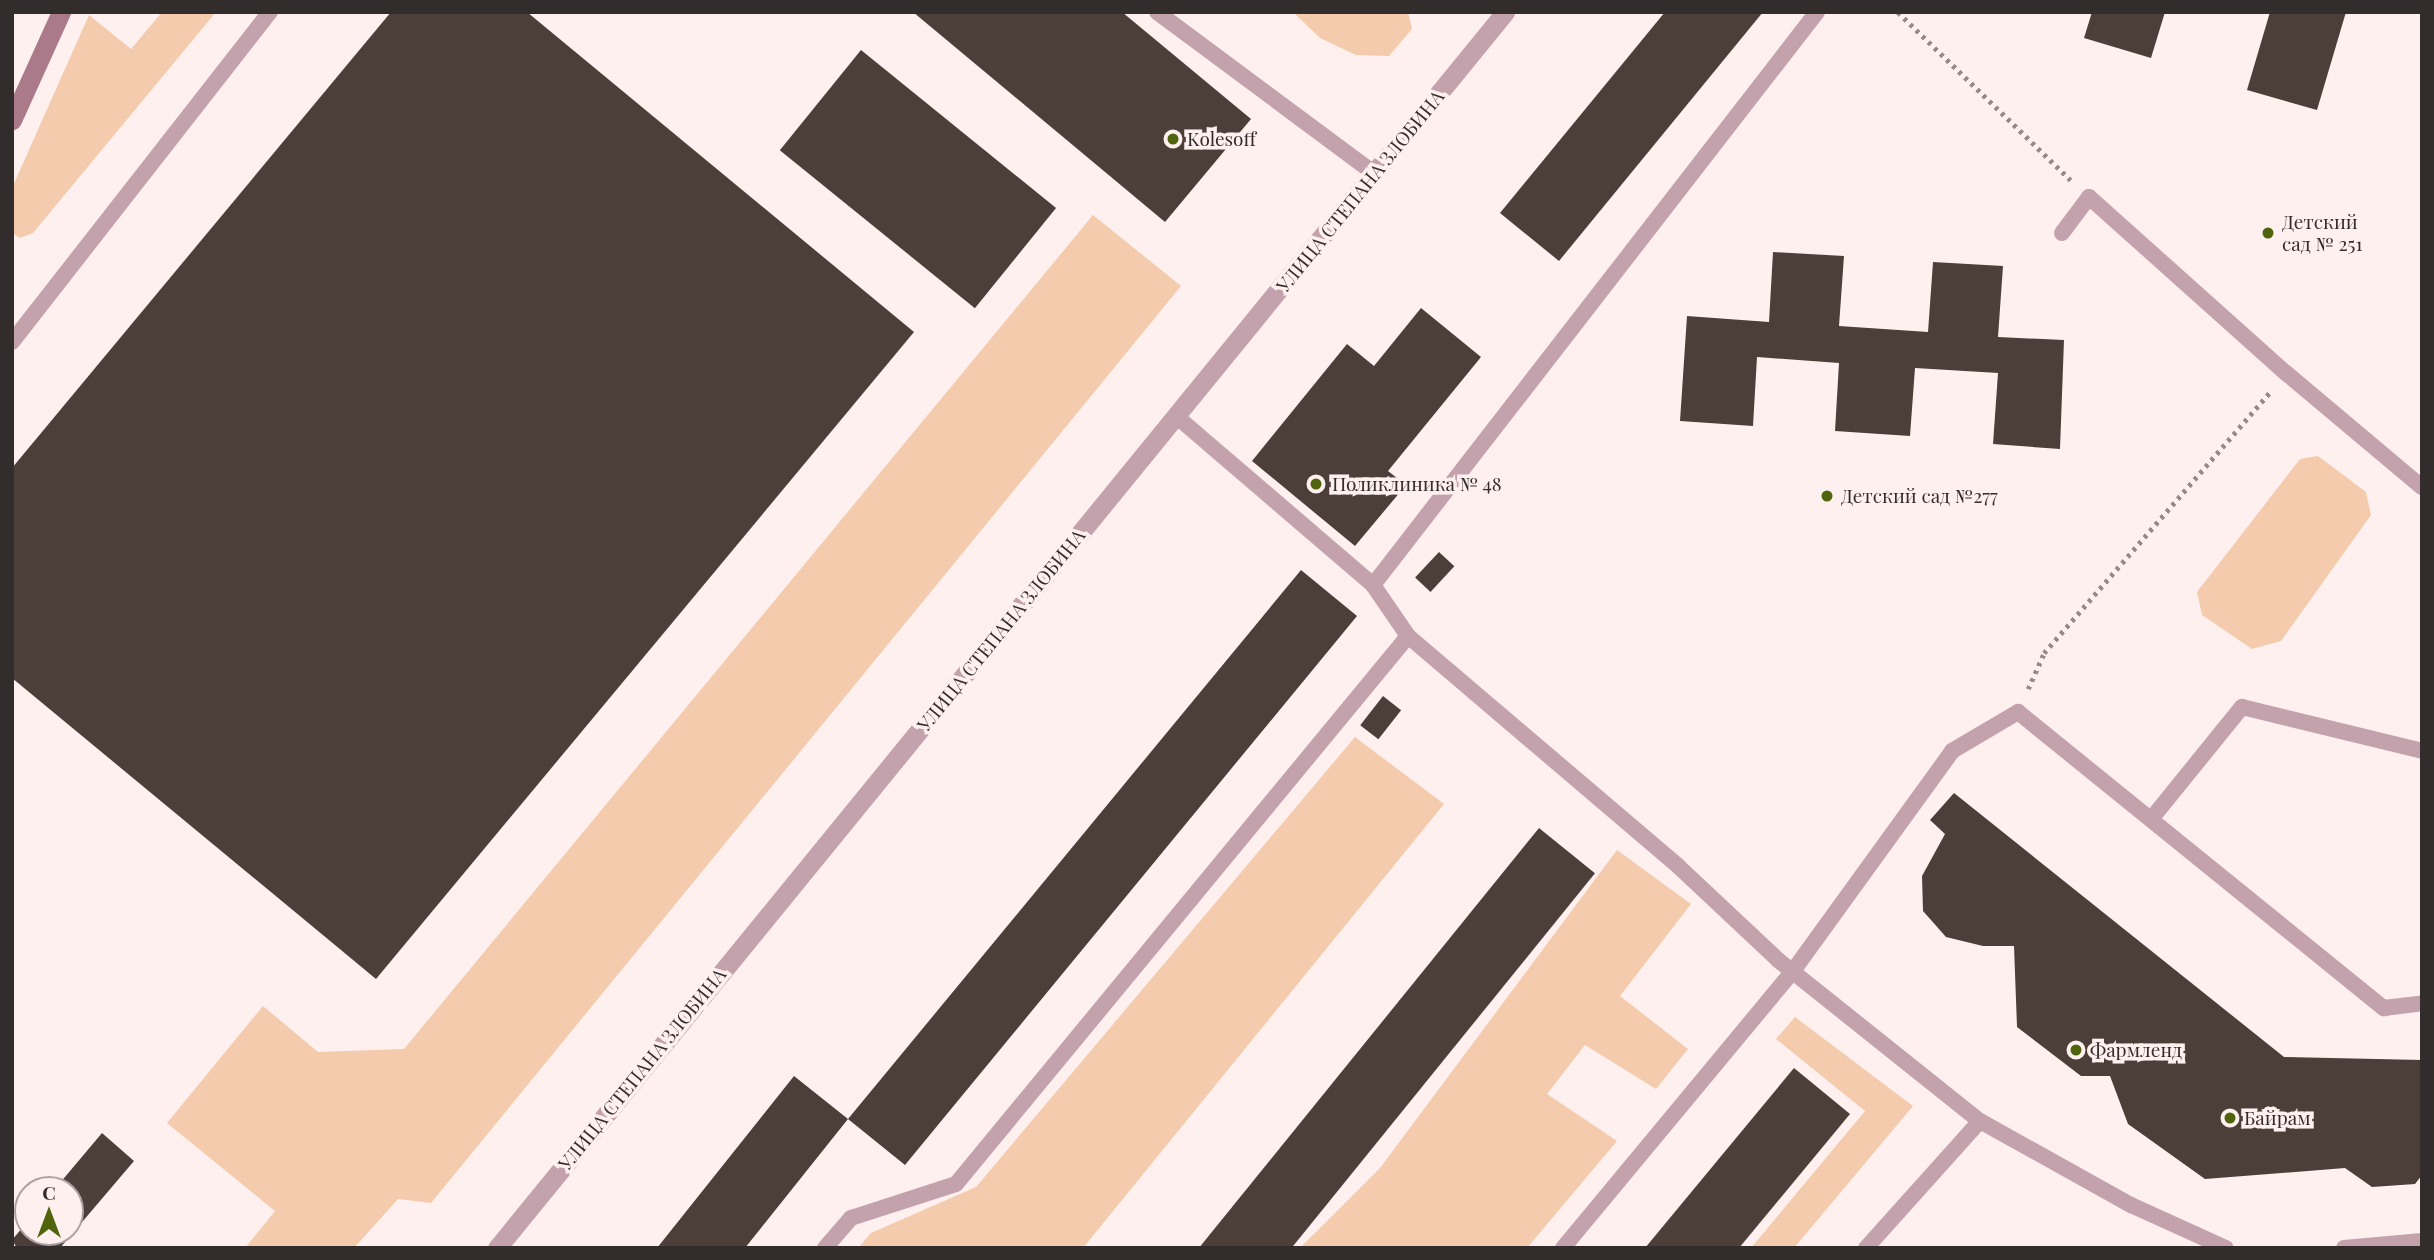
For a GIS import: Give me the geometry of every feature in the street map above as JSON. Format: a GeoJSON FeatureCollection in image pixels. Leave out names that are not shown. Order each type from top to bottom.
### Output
{"type":"FeatureCollection","features":[{"type":"Feature","properties":{"kind":"main road"},"geometry":{"type":"LineString","coordinates":[[12,120],[61,12]]}},
{"type":"Feature","properties":{"kind":"street","name":"УЛИЦА СТЕПАНА ЗЛОБИНА"},"geometry":{"type":"LineString","coordinates":[[497,1248],[1505,12]]}},
{"type":"Feature","properties":{"kind":"lane"},"geometry":{"type":"LineString","coordinates":[[12,342],[270,12]]}},
{"type":"Feature","properties":{"kind":"lane"},"geometry":{"type":"LineString","coordinates":[[1157,12],[1374,173]]}},
{"type":"Feature","properties":{"kind":"lane"},"geometry":{"type":"LineString","coordinates":[[1373,585],[1817,12]]}},
{"type":"Feature","properties":{"kind":"lane"},"geometry":{"type":"LineString","coordinates":[[2062,233],[2089,197],[2286,373],[2422,487]]}},
{"type":"Feature","properties":{"kind":"lane"},"geometry":{"type":"LineString","coordinates":[[1176,416],[1373,585],[1408,636],[1678,866],[1793,971],[1980,1121],[2131,1205],[2227,1248]]}},
{"type":"Feature","properties":{"kind":"lane"},"geometry":{"type":"LineString","coordinates":[[825,1248],[851,1218],[956,1184],[1408,636]]}},
{"type":"Feature","properties":{"kind":"lane"},"geometry":{"type":"LineString","coordinates":[[2151,818],[2242,707],[2422,751]]}},
{"type":"Feature","properties":{"kind":"lane"},"geometry":{"type":"LineString","coordinates":[[1563,1248],[1793,971],[1952,751],[2018,712],[2384,1008],[2422,1003]]}},
{"type":"Feature","properties":{"kind":"lane"},"geometry":{"type":"LineString","coordinates":[[1866,1248],[1980,1121]]}},
{"type":"Feature","properties":{"kind":"lane"},"geometry":{"type":"LineString","coordinates":[[2344,1248],[2422,1241]]}},
{"type":"Feature","properties":{"kind":"path"},"geometry":{"type":"LineString","coordinates":[[1898,12],[2089,197]]}},
{"type":"Feature","properties":{"kind":"path"},"geometry":{"type":"LineString","coordinates":[[2018,712],[2044,653],[2286,373]]}},
{"type":"Feature","properties":{"kind":"shaded area"},"geometry":{"type":"Polygon","coordinates":[[[162,12],[216,12],[33,233],[20,238],[12,233],[12,188],[89,15],[131,49],[162,12]]]}},
{"type":"Feature","properties":{"kind":"shaded area"},"geometry":{"type":"Polygon","coordinates":[[[1293,12],[1408,12],[1412,29],[1389,56],[1356,55],[1320,38],[1293,12]]]}},
{"type":"Feature","properties":{"kind":"shaded area"},"geometry":{"type":"Polygon","coordinates":[[[1093,215],[1181,286],[431,1203],[398,1199],[354,1248],[245,1248],[275,1211],[167,1123],[263,1006],[318,1052],[404,1049],[1093,215]]]}},
{"type":"Feature","properties":{"kind":"shaded area"},"geometry":{"type":"Polygon","coordinates":[[[2318,456],[2366,492],[2371,515],[2281,641],[2252,649],[2202,615],[2197,592],[2300,459],[2318,456]]]}},
{"type":"Feature","properties":{"kind":"shaded area"},"geometry":{"type":"Polygon","coordinates":[[[1355,737],[1444,804],[1083,1248],[858,1248],[871,1233],[976,1187],[1355,737]]]}},
{"type":"Feature","properties":{"kind":"shaded area"},"geometry":{"type":"Polygon","coordinates":[[[1617,850],[1691,904],[1620,996],[1688,1049],[1656,1089],[1585,1045],[1547,1094],[1617,1141],[1527,1248],[1300,1248],[1380,1168],[1617,850]]]}},
{"type":"Feature","properties":{"kind":"shaded area"},"geometry":{"type":"Polygon","coordinates":[[[1795,1017],[1913,1106],[1794,1248],[1751,1248],[1865,1111],[1776,1039],[1795,1017]]]}},
{"type":"Feature","properties":{"kind":"building"},"geometry":{"type":"Polygon","coordinates":[[[391,12],[527,12],[914,332],[376,979],[12,678],[12,468],[391,12]]]}},
{"type":"Feature","properties":{"kind":"building"},"geometry":{"type":"Polygon","coordinates":[[[913,12],[1122,12],[1251,119],[1165,222],[913,12]]]}},
{"type":"Feature","properties":{"kind":"building"},"geometry":{"type":"Polygon","coordinates":[[[1665,12],[1763,12],[1559,261],[1500,213],[1665,12]]]}},
{"type":"Feature","properties":{"kind":"building"},"geometry":{"type":"Polygon","coordinates":[[[2092,12],[2165,12],[2151,58],[2084,38],[2092,12]]]}},
{"type":"Feature","properties":{"kind":"building"},"geometry":{"type":"Polygon","coordinates":[[[2270,12],[2346,12],[2317,110],[2247,90],[2270,12]]]}},
{"type":"Feature","properties":{"kind":"building"},"geometry":{"type":"Polygon","coordinates":[[[861,50],[1056,208],[975,308],[780,150],[861,50]]]}},
{"type":"Feature","properties":{"kind":"building"},"geometry":{"type":"Polygon","coordinates":[[[1773,252],[1844,256],[1839,326],[1928,332],[1933,262],[2003,266],[1998,337],[2064,340],[2060,449],[1993,444],[1998,373],[1915,368],[1910,436],[1835,431],[1839,363],[1757,357],[1753,426],[1680,421],[1687,316],[1769,322],[1773,252]]]}},
{"type":"Feature","properties":{"kind":"building"},"geometry":{"type":"Polygon","coordinates":[[[1421,308],[1481,357],[1388,471],[1406,485],[1355,546],[1252,461],[1347,344],[1374,366],[1421,308]]]}},
{"type":"Feature","properties":{"kind":"building"},"geometry":{"type":"Polygon","coordinates":[[[1439,552],[1454,566],[1430,592],[1415,578],[1439,552]]]}},
{"type":"Feature","properties":{"kind":"building"},"geometry":{"type":"Polygon","coordinates":[[[1301,570],[1357,616],[905,1165],[848,1119],[1301,570]]]}},
{"type":"Feature","properties":{"kind":"building"},"geometry":{"type":"Polygon","coordinates":[[[1383,696],[1401,710],[1378,739],[1360,725],[1383,696]]]}},
{"type":"Feature","properties":{"kind":"building"},"geometry":{"type":"Polygon","coordinates":[[[1954,793],[2284,1057],[2422,1060],[2422,1175],[2415,1184],[2372,1187],[2345,1168],[2205,1179],[2128,1124],[2110,1076],[2081,1076],[2017,1027],[2014,946],[1983,946],[1946,937],[1923,911],[1922,876],[1945,834],[1930,820],[1954,793]]]}},
{"type":"Feature","properties":{"kind":"building"},"geometry":{"type":"Polygon","coordinates":[[[1539,828],[1595,873],[1292,1248],[1199,1248],[1539,828]]]}},
{"type":"Feature","properties":{"kind":"building"},"geometry":{"type":"Polygon","coordinates":[[[1794,1068],[1850,1114],[1739,1248],[1645,1248],[1794,1068]]]}},
{"type":"Feature","properties":{"kind":"building"},"geometry":{"type":"Polygon","coordinates":[[[794,1076],[848,1119],[745,1248],[657,1248],[794,1076]]]}},
{"type":"Feature","properties":{"kind":"building"},"geometry":{"type":"Polygon","coordinates":[[[102,1133],[134,1161],[84,1220],[84,1176],[66,1176],[102,1133]]]}},
{"type":"Feature","properties":{"kind":"building"},"geometry":{"type":"Polygon","coordinates":[[[16,1246],[62,1246],[60,1248],[16,1246]]]}},
{"type":"Feature","properties":{"kind":"place","name":"Kolesoff"},"geometry":{"type":"Point","coordinates":[1173,139]}},
{"type":"Feature","properties":{"kind":"place","name":"Детский сад № 251"},"geometry":{"type":"Point","coordinates":[2268,233]}},
{"type":"Feature","properties":{"kind":"place","name":"Поликлиника № 48"},"geometry":{"type":"Point","coordinates":[1316,484]}},
{"type":"Feature","properties":{"kind":"place","name":"Детский сад №277"},"geometry":{"type":"Point","coordinates":[1827,496]}},
{"type":"Feature","properties":{"kind":"place","name":"Фармленд"},"geometry":{"type":"Point","coordinates":[2076,1050]}},
{"type":"Feature","properties":{"kind":"place","name":"Байрам"},"geometry":{"type":"Point","coordinates":[2230,1118]}}]}
